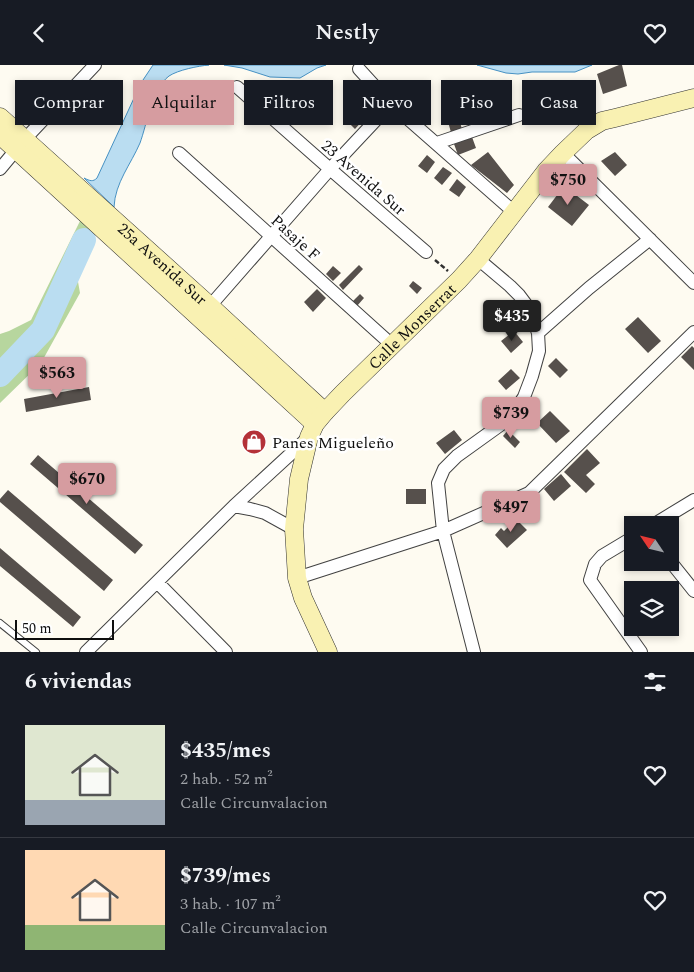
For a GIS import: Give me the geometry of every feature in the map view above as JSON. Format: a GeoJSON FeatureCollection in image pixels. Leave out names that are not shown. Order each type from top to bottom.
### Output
{"type":"FeatureCollection","features":[{"type":"Feature","properties":{"kind":"street"},"geometry":{"type":"LineString","coordinates":[[0,169],[95,65]]}},
{"type":"Feature","properties":{"kind":"street"},"geometry":{"type":"LineString","coordinates":[[359,69],[369,80]]}},
{"type":"Feature","properties":{"kind":"street","name":"23 Avenida Sur"},"geometry":{"type":"LineString","coordinates":[[237,87],[426,252]]}},
{"type":"Feature","properties":{"kind":"street","name":"Calle Monserrat"},"geometry":{"type":"LineString","coordinates":[[317,424],[478,259],[546,171],[587,130],[602,121],[694,98]]}},
{"type":"Feature","properties":{"kind":"street"},"geometry":{"type":"LineString","coordinates":[[437,143],[519,115]]}},
{"type":"Feature","properties":{"kind":"street","name":"25a Avenida Sur"},"geometry":{"type":"LineString","coordinates":[[0,117],[21,144],[317,424]]}},
{"type":"Feature","properties":{"kind":"street"},"geometry":{"type":"LineString","coordinates":[[210,306],[271,235],[371,125]]}},
{"type":"Feature","properties":{"kind":"street"},"geometry":{"type":"LineString","coordinates":[[416,125],[514,212]]}},
{"type":"Feature","properties":{"kind":"street","name":"25a Avenida Sur"},"geometry":{"type":"LineString","coordinates":[[0,135],[21,144],[210,306],[317,424]]}},
{"type":"Feature","properties":{"kind":"street","name":"Pasaje F"},"geometry":{"type":"LineString","coordinates":[[179,153],[392,345]]}},
{"type":"Feature","properties":{"kind":"street"},"geometry":{"type":"LineString","coordinates":[[563,153],[694,283]]}},
{"type":"Feature","properties":{"kind":"street"},"geometry":{"type":"LineString","coordinates":[[538,333],[589,288],[650,239]]}},
{"type":"Feature","properties":{"kind":"street"},"geometry":{"type":"LineString","coordinates":[[474,652],[443,531],[438,483],[444,469],[457,456],[510,418],[524,397],[532,376],[538,351],[538,333],[530,312],[519,295],[478,259]]}},
{"type":"Feature","properties":{"kind":"street"},"geometry":{"type":"LineString","coordinates":[[297,578],[443,531],[529,493],[694,332]]}},
{"type":"Feature","properties":{"kind":"street"},"geometry":{"type":"LineString","coordinates":[[86,652],[317,424]]}},
{"type":"Feature","properties":{"kind":"street"},"geometry":{"type":"LineString","coordinates":[[317,424],[299,479],[294,529],[297,578],[303,598],[328,652]]}},
{"type":"Feature","properties":{"kind":"street"},"geometry":{"type":"LineString","coordinates":[[668,516],[694,500]]}},
{"type":"Feature","properties":{"kind":"street"},"geometry":{"type":"LineString","coordinates":[[234,506],[265,513],[294,529]]}},
{"type":"Feature","properties":{"kind":"street"},"geometry":{"type":"LineString","coordinates":[[624,543],[594,563],[590,580],[641,652]]}},
{"type":"Feature","properties":{"kind":"street"},"geometry":{"type":"LineString","coordinates":[[678,571],[694,591]]}},
{"type":"Feature","properties":{"kind":"street"},"geometry":{"type":"LineString","coordinates":[[157,581],[226,652]]}},
{"type":"Feature","properties":{"kind":"lane"},"geometry":{"type":"LineString","coordinates":[[0,623],[36,652]]}},
{"type":"Feature","properties":{"kind":"path"},"geometry":{"type":"LineString","coordinates":[[426,252],[458,280]]}},
{"type":"Feature","properties":{"kind":"green space"},"geometry":{"type":"Polygon","coordinates":[[[81,219],[96,232],[79,262],[77,276],[80,293],[41,363],[0,403],[0,334],[31,320],[81,219]]]}},
{"type":"Feature","properties":{"kind":"water"},"geometry":{"type":"Polygon","coordinates":[[[153,65],[209,65],[178,72],[165,80],[143,80],[153,65]]]}},
{"type":"Feature","properties":{"kind":"water"},"geometry":{"type":"Polygon","coordinates":[[[224,65],[326,65],[300,78],[270,77],[242,68],[224,65]]]}},
{"type":"Feature","properties":{"kind":"water"},"geometry":{"type":"Polygon","coordinates":[[[477,65],[592,65],[575,72],[532,72],[518,74],[506,73],[477,65]]]}},
{"type":"Feature","properties":{"kind":"water"},"geometry":{"type":"Polygon","coordinates":[[[133,100],[133,125],[146,125],[140,143],[120,182],[114,207],[84,178],[91,181],[97,178],[133,100]]]}},
{"type":"Feature","properties":{"kind":"building"},"geometry":{"type":"Polygon","coordinates":[[[622,65],[627,86],[603,94],[597,74],[622,65]]]}},
{"type":"Feature","properties":{"kind":"building"},"geometry":{"type":"Polygon","coordinates":[[[449,125],[461,125],[463,133],[452,136],[449,125]]]}},
{"type":"Feature","properties":{"kind":"building"},"geometry":{"type":"Polygon","coordinates":[[[472,137],[476,148],[458,155],[454,144],[472,137]]]}},
{"type":"Feature","properties":{"kind":"building"},"geometry":{"type":"Polygon","coordinates":[[[488,152],[514,185],[507,193],[471,165],[488,152]]]}},
{"type":"Feature","properties":{"kind":"building"},"geometry":{"type":"Polygon","coordinates":[[[615,152],[627,165],[615,176],[601,161],[615,152]]]}},
{"type":"Feature","properties":{"kind":"building"},"geometry":{"type":"Polygon","coordinates":[[[427,155],[435,162],[427,173],[418,166],[427,155]]]}},
{"type":"Feature","properties":{"kind":"building"},"geometry":{"type":"Polygon","coordinates":[[[443,167],[452,173],[442,185],[434,178],[443,167]]]}},
{"type":"Feature","properties":{"kind":"building"},"geometry":{"type":"Polygon","coordinates":[[[457,179],[466,187],[459,197],[449,190],[457,179]]]}},
{"type":"Feature","properties":{"kind":"building"},"geometry":{"type":"Polygon","coordinates":[[[564,186],[589,205],[572,226],[548,207],[564,186]]]}},
{"type":"Feature","properties":{"kind":"building"},"geometry":{"type":"Polygon","coordinates":[[[359,265],[363,269],[343,290],[339,285],[359,265]]]}},
{"type":"Feature","properties":{"kind":"building"},"geometry":{"type":"Polygon","coordinates":[[[333,266],[341,273],[333,281],[326,274],[333,266]]]}},
{"type":"Feature","properties":{"kind":"building"},"geometry":{"type":"Polygon","coordinates":[[[413,281],[422,288],[417,294],[409,286],[413,281]]]}},
{"type":"Feature","properties":{"kind":"building"},"geometry":{"type":"Polygon","coordinates":[[[317,289],[326,298],[313,312],[304,302],[317,289]]]}},
{"type":"Feature","properties":{"kind":"building"},"geometry":{"type":"Polygon","coordinates":[[[360,294],[364,298],[357,306],[353,301],[360,294]]]}},
{"type":"Feature","properties":{"kind":"building"},"geometry":{"type":"Polygon","coordinates":[[[638,317],[661,341],[648,353],[625,329],[638,317]]]}},
{"type":"Feature","properties":{"kind":"building"},"geometry":{"type":"Polygon","coordinates":[[[514,331],[523,342],[511,353],[501,341],[514,331]]]}},
{"type":"Feature","properties":{"kind":"building"},"geometry":{"type":"Polygon","coordinates":[[[692,346],[694,348],[694,370],[681,357],[692,346]]]}},
{"type":"Feature","properties":{"kind":"building"},"geometry":{"type":"Polygon","coordinates":[[[556,358],[568,370],[560,378],[548,366],[556,358]]]}},
{"type":"Feature","properties":{"kind":"building"},"geometry":{"type":"Polygon","coordinates":[[[511,369],[520,378],[506,390],[498,381],[511,369]]]}},
{"type":"Feature","properties":{"kind":"building"},"geometry":{"type":"Polygon","coordinates":[[[89,387],[91,400],[26,412],[24,399],[89,387]]]}},
{"type":"Feature","properties":{"kind":"building"},"geometry":{"type":"Polygon","coordinates":[[[550,411],[570,431],[556,443],[537,423],[550,411]]]}},
{"type":"Feature","properties":{"kind":"building"},"geometry":{"type":"Polygon","coordinates":[[[454,430],[462,440],[445,454],[436,443],[454,430]]]}},
{"type":"Feature","properties":{"kind":"building"},"geometry":{"type":"Polygon","coordinates":[[[508,430],[520,442],[515,448],[503,436],[508,430]]]}},
{"type":"Feature","properties":{"kind":"building","name":"Panes Migueleño"},"geometry":{"type":"Polygon","coordinates":[[[252,434],[262,444],[256,449],[247,439],[252,434]]]}},
{"type":"Feature","properties":{"kind":"building"},"geometry":{"type":"Polygon","coordinates":[[[587,449],[600,463],[586,475],[595,484],[586,493],[564,472],[587,449]]]}},
{"type":"Feature","properties":{"kind":"building"},"geometry":{"type":"Polygon","coordinates":[[[38,455],[143,545],[135,554],[30,464],[38,455]]]}},
{"type":"Feature","properties":{"kind":"building"},"geometry":{"type":"Polygon","coordinates":[[[561,474],[571,486],[554,501],[544,489],[561,474]]]}},
{"type":"Feature","properties":{"kind":"building"},"geometry":{"type":"Polygon","coordinates":[[[406,489],[426,489],[426,504],[406,504],[406,489]]]}},
{"type":"Feature","properties":{"kind":"building"},"geometry":{"type":"Polygon","coordinates":[[[8,490],[113,580],[104,591],[0,502],[0,499],[8,490]]]}},
{"type":"Feature","properties":{"kind":"building"},"geometry":{"type":"Polygon","coordinates":[[[516,519],[527,530],[507,548],[495,535],[501,528],[504,531],[516,519]]]}},
{"type":"Feature","properties":{"kind":"building"},"geometry":{"type":"Polygon","coordinates":[[[0,548],[81,617],[73,627],[0,566],[0,548]]]}},
{"type":"Feature","properties":{"kind":"waterway"},"geometry":{"type":"LineString","coordinates":[[0,375],[43,330],[84,240]]}},
{"type":"Feature","properties":{"kind":"place","name":"Panes Migueleño"},"geometry":{"type":"Point","coordinates":[254,442]}}]}
